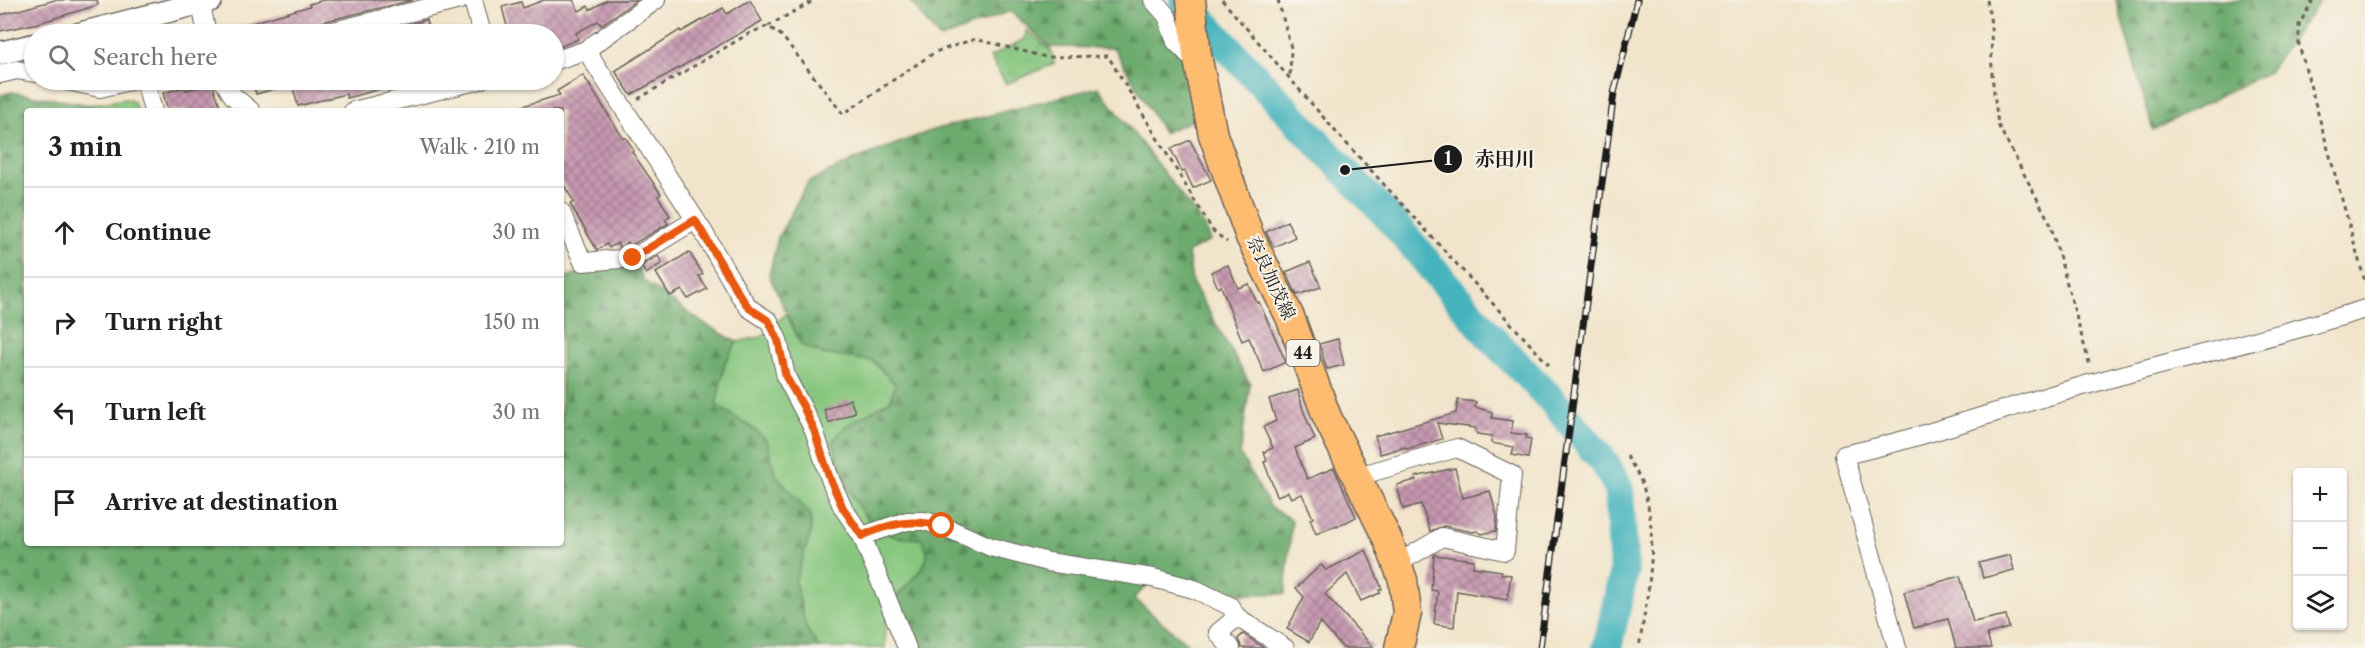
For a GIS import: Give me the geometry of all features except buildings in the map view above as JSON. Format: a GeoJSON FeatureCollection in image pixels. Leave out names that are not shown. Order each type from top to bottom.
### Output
{"type":"FeatureCollection","features":[{"type":"Feature","properties":{"kind":"main road","name":"奈良加茂線"},"geometry":{"type":"LineString","coordinates":[[1191,0],[1213,135],[1250,237],[1290,317],[1327,417],[1387,538],[1403,580],[1407,613],[1399,648]]}},
{"type":"Feature","properties":{"kind":"street"},"geometry":{"type":"LineString","coordinates":[[362,24],[460,0]]}},
{"type":"Feature","properties":{"kind":"street"},"geometry":{"type":"LineString","coordinates":[[473,0],[479,24]]}},
{"type":"Feature","properties":{"kind":"street"},"geometry":{"type":"LineString","coordinates":[[564,58],[586,50],[656,0]]}},
{"type":"Feature","properties":{"kind":"street"},"geometry":{"type":"LineString","coordinates":[[1153,0],[1167,16],[1176,42],[1199,60]]}},
{"type":"Feature","properties":{"kind":"street"},"geometry":{"type":"LineString","coordinates":[[117,24],[204,1],[206,24]]}},
{"type":"Feature","properties":{"kind":"street"},"geometry":{"type":"LineString","coordinates":[[0,53],[24,47]]}},
{"type":"Feature","properties":{"kind":"street"},"geometry":{"type":"LineString","coordinates":[[586,50],[695,220],[739,294],[749,308],[769,321],[778,340],[786,377],[814,430],[830,479],[843,508],[862,536],[907,648]]}},
{"type":"Feature","properties":{"kind":"street"},"geometry":{"type":"LineString","coordinates":[[0,74],[17,70],[24,72]]}},
{"type":"Feature","properties":{"kind":"street"},"geometry":{"type":"LineString","coordinates":[[148,90],[152,108]]}},
{"type":"Feature","properties":{"kind":"street"},"geometry":{"type":"LineString","coordinates":[[229,90],[247,108]]}},
{"type":"Feature","properties":{"kind":"street"},"geometry":{"type":"LineString","coordinates":[[370,108],[441,90]]}},
{"type":"Feature","properties":{"kind":"street"},"geometry":{"type":"LineString","coordinates":[[564,219],[583,262],[633,258],[695,220]]}},
{"type":"Feature","properties":{"kind":"street"},"geometry":{"type":"LineString","coordinates":[[1897,648],[1844,455],[1898,443],[2095,383],[2365,309]]}},
{"type":"Feature","properties":{"kind":"street"},"geometry":{"type":"LineString","coordinates":[[1355,477],[1457,448],[1512,475],[1505,551],[1442,537],[1397,564]]}},
{"type":"Feature","properties":{"kind":"street"},"geometry":{"type":"LineString","coordinates":[[862,536],[907,522],[924,521],[942,526],[991,547],[1048,562],[1153,578],[1194,589],[1230,606],[1237,617],[1285,648]]}},
{"type":"Feature","properties":{"kind":"street"},"geometry":{"type":"LineString","coordinates":[[1231,648],[1218,633],[1237,617]]}},
{"type":"Feature","properties":{"kind":"path"},"geometry":{"type":"LineString","coordinates":[[623,108],[750,33],[768,26],[815,0]]}},
{"type":"Feature","properties":{"kind":"path"},"geometry":{"type":"LineString","coordinates":[[1222,0],[1336,132],[1549,365]]}},
{"type":"Feature","properties":{"kind":"path"},"geometry":{"type":"LineString","coordinates":[[1278,0],[1291,48],[1290,77]]}},
{"type":"Feature","properties":{"kind":"path"},"geometry":{"type":"LineString","coordinates":[[1987,0],[1998,125],[2050,223],[2095,383]]}},
{"type":"Feature","properties":{"kind":"path"},"geometry":{"type":"LineString","coordinates":[[2313,0],[2299,25],[2299,45],[2365,282]]}},
{"type":"Feature","properties":{"kind":"path"},"geometry":{"type":"LineString","coordinates":[[768,26],[782,36],[843,114],[935,52],[975,39],[1046,57],[1108,56],[1213,231],[1230,244]]}},
{"type":"Feature","properties":{"kind":"path"},"geometry":{"type":"LineString","coordinates":[[1627,456],[1644,489],[1652,534],[1653,552],[1639,648]]}},
{"type":"Feature","properties":{"kind":"green space"},"geometry":{"type":"Polygon","coordinates":[[[909,0],[1153,0],[1181,32],[1195,119],[1163,133],[1114,48],[1050,47],[1010,11],[940,39],[909,0]]]}},
{"type":"Feature","properties":{"kind":"green space"},"geometry":{"type":"Polygon","coordinates":[[[2116,0],[2321,0],[2268,72],[2153,130],[2116,0]]]}},
{"type":"Feature","properties":{"kind":"green space"},"geometry":{"type":"Polygon","coordinates":[[[1026,30],[1051,50],[1054,64],[1006,84],[990,57],[1025,39],[1026,30]]]}},
{"type":"Feature","properties":{"kind":"green space"},"geometry":{"type":"Polygon","coordinates":[[[1098,87],[1205,226],[1210,241],[1188,252],[1192,282],[1250,384],[1240,454],[1271,508],[1292,520],[1285,594],[1241,594],[1160,574],[1134,598],[1192,648],[912,648],[892,605],[926,560],[927,551],[923,539],[890,535],[878,529],[868,519],[852,496],[833,442],[844,427],[891,400],[895,384],[873,361],[823,354],[801,345],[769,275],[778,237],[808,182],[859,158],[933,130],[1098,87]]]}},
{"type":"Feature","properties":{"kind":"green space"},"geometry":{"type":"Polygon","coordinates":[[[11,92],[90,105],[90,108],[24,108],[24,546],[564,546],[564,278],[582,271],[635,261],[644,281],[703,323],[737,342],[725,362],[716,405],[754,429],[767,441],[775,474],[810,514],[811,532],[795,581],[806,628],[819,648],[0,648],[0,95],[11,92]]]}},
{"type":"Feature","properties":{"kind":"green space"},"geometry":{"type":"Polygon","coordinates":[[[126,99],[134,102],[136,108],[90,108],[90,105],[126,99]]]}},
{"type":"Feature","properties":{"kind":"green space"},"geometry":{"type":"Polygon","coordinates":[[[786,314],[802,345],[823,354],[873,361],[895,384],[891,400],[844,427],[890,535],[923,539],[927,550],[923,566],[892,605],[846,506],[775,324],[786,314]]]}},
{"type":"Feature","properties":{"kind":"green space"},"geometry":{"type":"Polygon","coordinates":[[[769,330],[889,615],[885,625],[885,648],[819,648],[806,628],[795,581],[811,532],[810,514],[775,474],[767,441],[716,405],[725,362],[737,342],[761,337],[769,330]]]}},
{"type":"Feature","properties":{"kind":"waterway"},"geometry":{"type":"LineString","coordinates":[[1184,0],[1391,220],[1494,341],[1548,396],[1605,463],[1619,489],[1624,572],[1607,648]]}},
{"type":"Feature","properties":{"kind":"railway"},"geometry":{"type":"LineString","coordinates":[[1540,648],[1614,93],[1637,0]]}},
{"type":"Feature","properties":{"kind":"place","name":"赤田川"},"geometry":{"type":"Point","coordinates":[1345,170]}},
{"type":"Feature","properties":{"kind":"route"},"geometry":{"type":"LineString","coordinates":[[633,258],[695,220],[749,308],[769,321],[778,340],[786,377],[814,430],[830,479],[843,508],[862,536],[907,522],[924,521],[942,526]]}}]}
